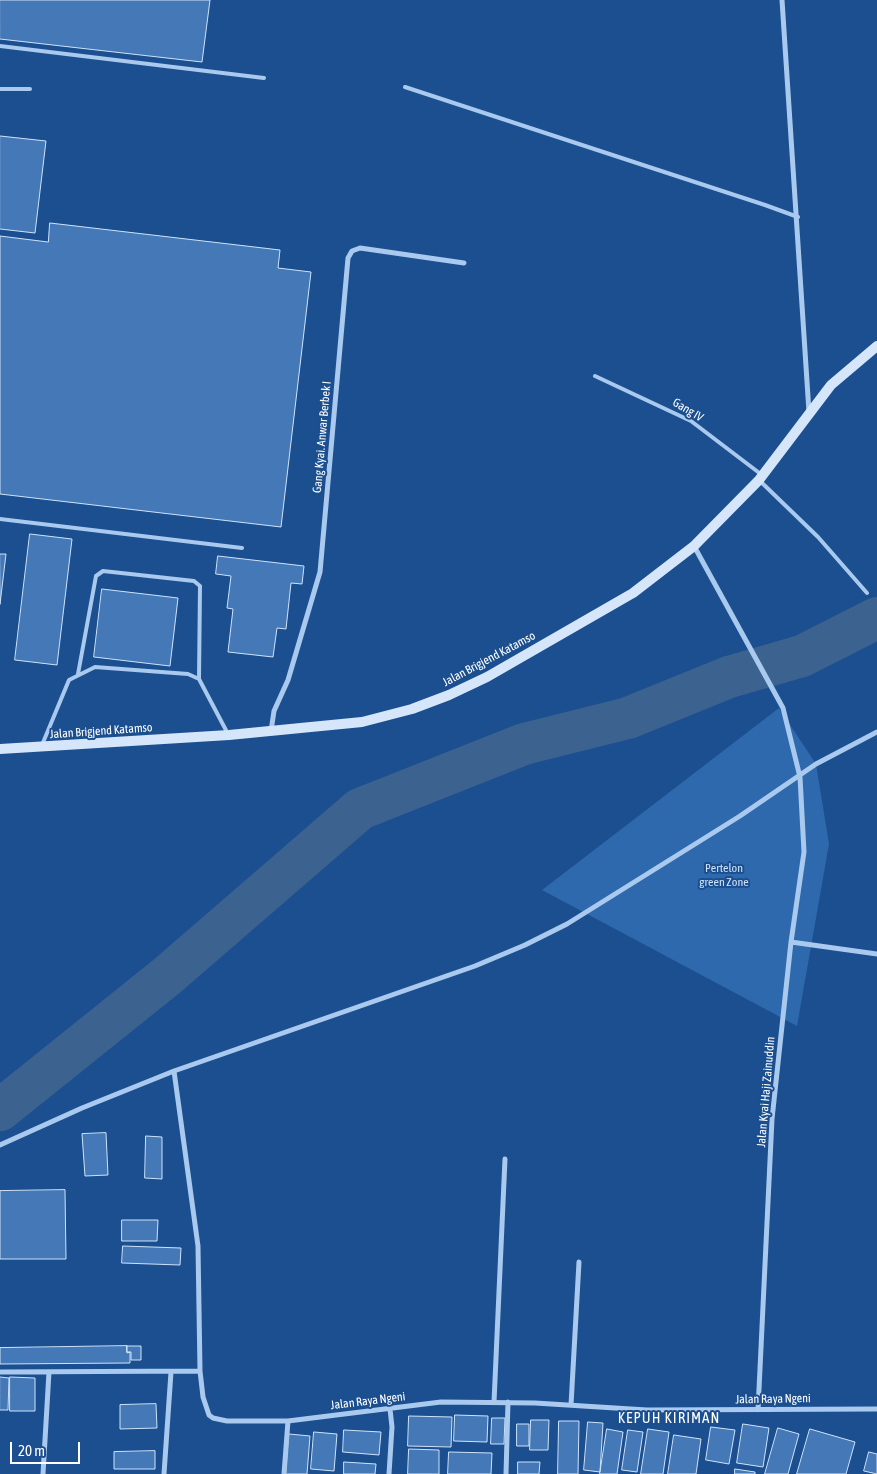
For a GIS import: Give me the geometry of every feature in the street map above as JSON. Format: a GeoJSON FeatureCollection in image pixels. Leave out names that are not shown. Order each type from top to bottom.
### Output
{"type":"FeatureCollection","features":[{"type":"Feature","properties":{"kind":"street"},"geometry":{"type":"LineString","coordinates":[[782,0],[798,218],[809,415]]}},
{"type":"Feature","properties":{"kind":"street","name":"Gang Kyai. Anwar Berbek I"},"geometry":{"type":"LineString","coordinates":[[271,731],[274,711],[288,680],[320,572],[348,258],[352,251],[360,248],[464,263]]}},
{"type":"Feature","properties":{"kind":"street","name":"Jalan Brigjend Katamso"},"geometry":{"type":"LineString","coordinates":[[0,749],[229,735],[362,722],[412,709],[448,695],[487,677],[633,593],[694,546],[761,478],[830,385],[877,346]]}},
{"type":"Feature","properties":{"kind":"street","name":"Jalan Kyai Haji Zainuddin"},"geometry":{"type":"LineString","coordinates":[[694,546],[783,708],[800,777],[804,852],[791,942],[772,1118],[758,1410]]}},
{"type":"Feature","properties":{"kind":"street"},"geometry":{"type":"LineString","coordinates":[[0,1145],[82,1108],[174,1072],[475,966],[525,945],[567,924],[800,777],[816,764],[877,732]]}},
{"type":"Feature","properties":{"kind":"street"},"geometry":{"type":"LineString","coordinates":[[791,942],[877,954]]}},
{"type":"Feature","properties":{"kind":"street","name":"Jalan Raya Ngeni"},"geometry":{"type":"LineString","coordinates":[[174,1072],[198,1246],[200,1371],[203,1397],[209,1415],[213,1418],[227,1421],[288,1421],[441,1402],[508,1402],[647,1410],[877,1408]]}},
{"type":"Feature","properties":{"kind":"street"},"geometry":{"type":"LineString","coordinates":[[494,1402],[505,1159]]}},
{"type":"Feature","properties":{"kind":"street"},"geometry":{"type":"LineString","coordinates":[[571,1405],[579,1262]]}},
{"type":"Feature","properties":{"kind":"street"},"geometry":{"type":"LineString","coordinates":[[0,1372],[200,1371]]}},
{"type":"Feature","properties":{"kind":"street"},"geometry":{"type":"LineString","coordinates":[[42,1474],[49,1372]]}},
{"type":"Feature","properties":{"kind":"street"},"geometry":{"type":"LineString","coordinates":[[164,1474],[170,1372]]}},
{"type":"Feature","properties":{"kind":"street"},"geometry":{"type":"LineString","coordinates":[[506,1474],[508,1402]]}},
{"type":"Feature","properties":{"kind":"street"},"geometry":{"type":"LineString","coordinates":[[389,1474],[392,1427],[390,1409]]}},
{"type":"Feature","properties":{"kind":"street"},"geometry":{"type":"LineString","coordinates":[[284,1474],[288,1421]]}},
{"type":"Feature","properties":{"kind":"lane"},"geometry":{"type":"LineString","coordinates":[[0,46],[264,78]]}},
{"type":"Feature","properties":{"kind":"lane"},"geometry":{"type":"LineString","coordinates":[[405,87],[764,205],[798,218]]}},
{"type":"Feature","properties":{"kind":"lane"},"geometry":{"type":"LineString","coordinates":[[0,89],[30,89]]}},
{"type":"Feature","properties":{"kind":"lane","name":"Gang IV"},"geometry":{"type":"LineString","coordinates":[[595,376],[691,421],[761,478],[818,537],[867,593]]}},
{"type":"Feature","properties":{"kind":"lane"},"geometry":{"type":"LineString","coordinates":[[0,519],[242,548]]}},
{"type":"Feature","properties":{"kind":"lane"},"geometry":{"type":"LineString","coordinates":[[78,674],[96,576],[103,571],[194,581],[200,586],[199,679],[229,735]]}},
{"type":"Feature","properties":{"kind":"lane"},"geometry":{"type":"LineString","coordinates":[[41,747],[69,680],[78,674],[95,667],[188,674],[199,679]]}},
{"type":"Feature","properties":{"kind":"green space","name":"Pertelon green Zone"},"geometry":{"type":"Polygon","coordinates":[[[779,708],[816,764],[829,844],[797,1026],[542,890],[779,708]]]}},
{"type":"Feature","properties":{"kind":"building"},"geometry":{"type":"Polygon","coordinates":[[[0,0],[210,0],[202,62],[0,39],[0,0]]]}},
{"type":"Feature","properties":{"kind":"building"},"geometry":{"type":"Polygon","coordinates":[[[0,136],[46,141],[35,233],[0,229],[0,136]]]}},
{"type":"Feature","properties":{"kind":"building"},"geometry":{"type":"Polygon","coordinates":[[[50,223],[280,250],[278,268],[311,272],[281,527],[0,494],[0,236],[48,242],[50,223]]]}},
{"type":"Feature","properties":{"kind":"building"},"geometry":{"type":"Polygon","coordinates":[[[30,534],[72,539],[57,665],[15,660],[30,534]]]}},
{"type":"Feature","properties":{"kind":"building"},"geometry":{"type":"Polygon","coordinates":[[[0,554],[6,554],[0,604],[0,554]]]}},
{"type":"Feature","properties":{"kind":"building"},"geometry":{"type":"Polygon","coordinates":[[[218,556],[304,566],[302,584],[291,583],[286,629],[277,628],[273,657],[228,652],[233,609],[227,608],[231,576],[216,574],[218,556]]]}},
{"type":"Feature","properties":{"kind":"building"},"geometry":{"type":"Polygon","coordinates":[[[102,589],[178,598],[170,666],[94,657],[102,589]]]}},
{"type":"Feature","properties":{"kind":"building"},"geometry":{"type":"Polygon","coordinates":[[[106,1133],[108,1175],[85,1176],[82,1134],[106,1133]]]}},
{"type":"Feature","properties":{"kind":"building"},"geometry":{"type":"Polygon","coordinates":[[[146,1136],[162,1137],[162,1179],[145,1178],[146,1136]]]}},
{"type":"Feature","properties":{"kind":"building"},"geometry":{"type":"Polygon","coordinates":[[[65,1190],[66,1259],[0,1259],[0,1191],[65,1190]]]}},
{"type":"Feature","properties":{"kind":"building"},"geometry":{"type":"Polygon","coordinates":[[[122,1220],[158,1220],[157,1241],[122,1241],[122,1220]]]}},
{"type":"Feature","properties":{"kind":"building"},"geometry":{"type":"Polygon","coordinates":[[[123,1246],[181,1248],[180,1265],[122,1263],[123,1246]]]}},
{"type":"Feature","properties":{"kind":"building"},"geometry":{"type":"Polygon","coordinates":[[[127,1346],[141,1346],[141,1360],[131,1360],[131,1352],[127,1352],[127,1346]]]}},
{"type":"Feature","properties":{"kind":"building"},"geometry":{"type":"Polygon","coordinates":[[[127,1346],[127,1353],[130,1352],[130,1363],[0,1364],[0,1348],[127,1346]]]}},
{"type":"Feature","properties":{"kind":"building"},"geometry":{"type":"Polygon","coordinates":[[[0,1377],[9,1378],[8,1410],[0,1410],[0,1377]]]}},
{"type":"Feature","properties":{"kind":"building"},"geometry":{"type":"Polygon","coordinates":[[[10,1377],[35,1378],[35,1411],[10,1411],[10,1377]]]}},
{"type":"Feature","properties":{"kind":"building"},"geometry":{"type":"Polygon","coordinates":[[[156,1404],[157,1428],[120,1429],[120,1405],[156,1404]]]}},
{"type":"Feature","properties":{"kind":"building"},"geometry":{"type":"Polygon","coordinates":[[[455,1415],[488,1416],[487,1442],[454,1441],[455,1415]]]}},
{"type":"Feature","properties":{"kind":"building"},"geometry":{"type":"Polygon","coordinates":[[[409,1416],[452,1417],[451,1447],[408,1446],[409,1416]]]}},
{"type":"Feature","properties":{"kind":"building"},"geometry":{"type":"Polygon","coordinates":[[[492,1418],[505,1418],[504,1444],[491,1444],[492,1418]]]}},
{"type":"Feature","properties":{"kind":"building"},"geometry":{"type":"Polygon","coordinates":[[[531,1420],[549,1420],[548,1450],[530,1450],[531,1420]]]}},
{"type":"Feature","properties":{"kind":"building"},"geometry":{"type":"Polygon","coordinates":[[[559,1421],[579,1421],[578,1474],[558,1474],[559,1421]]]}},
{"type":"Feature","properties":{"kind":"building"},"geometry":{"type":"Polygon","coordinates":[[[588,1422],[603,1423],[600,1472],[584,1470],[588,1422]]]}},
{"type":"Feature","properties":{"kind":"building"},"geometry":{"type":"Polygon","coordinates":[[[517,1424],[529,1424],[529,1446],[517,1446],[517,1424]]]}},
{"type":"Feature","properties":{"kind":"building"},"geometry":{"type":"Polygon","coordinates":[[[743,1424],[769,1428],[763,1467],[737,1463],[743,1424]]]}},
{"type":"Feature","properties":{"kind":"building"},"geometry":{"type":"Polygon","coordinates":[[[711,1427],[735,1430],[729,1464],[706,1460],[711,1427]]]}},
{"type":"Feature","properties":{"kind":"building"},"geometry":{"type":"Polygon","coordinates":[[[778,1428],[799,1434],[788,1474],[765,1474],[778,1428]]]}},
{"type":"Feature","properties":{"kind":"building"},"geometry":{"type":"Polygon","coordinates":[[[607,1429],[623,1432],[617,1474],[600,1474],[607,1429]]]}},
{"type":"Feature","properties":{"kind":"building"},"geometry":{"type":"Polygon","coordinates":[[[648,1429],[669,1432],[663,1474],[641,1474],[648,1429]]]}},
{"type":"Feature","properties":{"kind":"building"},"geometry":{"type":"Polygon","coordinates":[[[810,1429],[855,1442],[846,1474],[797,1474],[810,1429]]]}},
{"type":"Feature","properties":{"kind":"building"},"geometry":{"type":"Polygon","coordinates":[[[344,1430],[381,1432],[379,1455],[343,1452],[344,1430]]]}},
{"type":"Feature","properties":{"kind":"building"},"geometry":{"type":"Polygon","coordinates":[[[628,1430],[643,1432],[637,1472],[622,1470],[628,1430]]]}},
{"type":"Feature","properties":{"kind":"building"},"geometry":{"type":"Polygon","coordinates":[[[314,1432],[337,1434],[334,1471],[311,1469],[314,1432]]]}},
{"type":"Feature","properties":{"kind":"building"},"geometry":{"type":"Polygon","coordinates":[[[289,1434],[310,1436],[307,1474],[286,1474],[289,1434]]]}},
{"type":"Feature","properties":{"kind":"building"},"geometry":{"type":"Polygon","coordinates":[[[674,1435],[701,1439],[696,1474],[668,1474],[674,1435]]]}},
{"type":"Feature","properties":{"kind":"building"},"geometry":{"type":"Polygon","coordinates":[[[409,1449],[439,1450],[439,1474],[408,1474],[409,1449]]]}},
{"type":"Feature","properties":{"kind":"building"},"geometry":{"type":"Polygon","coordinates":[[[155,1451],[155,1469],[114,1469],[114,1452],[155,1451]]]}},
{"type":"Feature","properties":{"kind":"building"},"geometry":{"type":"Polygon","coordinates":[[[449,1452],[492,1453],[491,1474],[448,1474],[449,1452]]]}},
{"type":"Feature","properties":{"kind":"building"},"geometry":{"type":"Polygon","coordinates":[[[869,1452],[877,1454],[877,1474],[864,1471],[869,1452]]]}},
{"type":"Feature","properties":{"kind":"building"},"geometry":{"type":"Polygon","coordinates":[[[344,1462],[376,1464],[375,1474],[344,1474],[344,1462]]]}},
{"type":"Feature","properties":{"kind":"building"},"geometry":{"type":"Polygon","coordinates":[[[518,1462],[540,1462],[539,1474],[518,1474],[518,1462]]]}},
{"type":"Feature","properties":{"kind":"building"},"geometry":{"type":"Polygon","coordinates":[[[735,1469],[755,1472],[755,1474],[735,1474],[735,1469]]]}},
{"type":"Feature","properties":{"kind":"waterway"},"geometry":{"type":"LineString","coordinates":[[0,1110],[167,976],[360,809],[524,744],[628,718],[729,677],[802,656],[877,618]]}},
{"type":"Feature","properties":{"kind":"district","name":"KEPUH KIRIMAN"},"geometry":{"type":"Point","coordinates":[669,1418]}}]}
